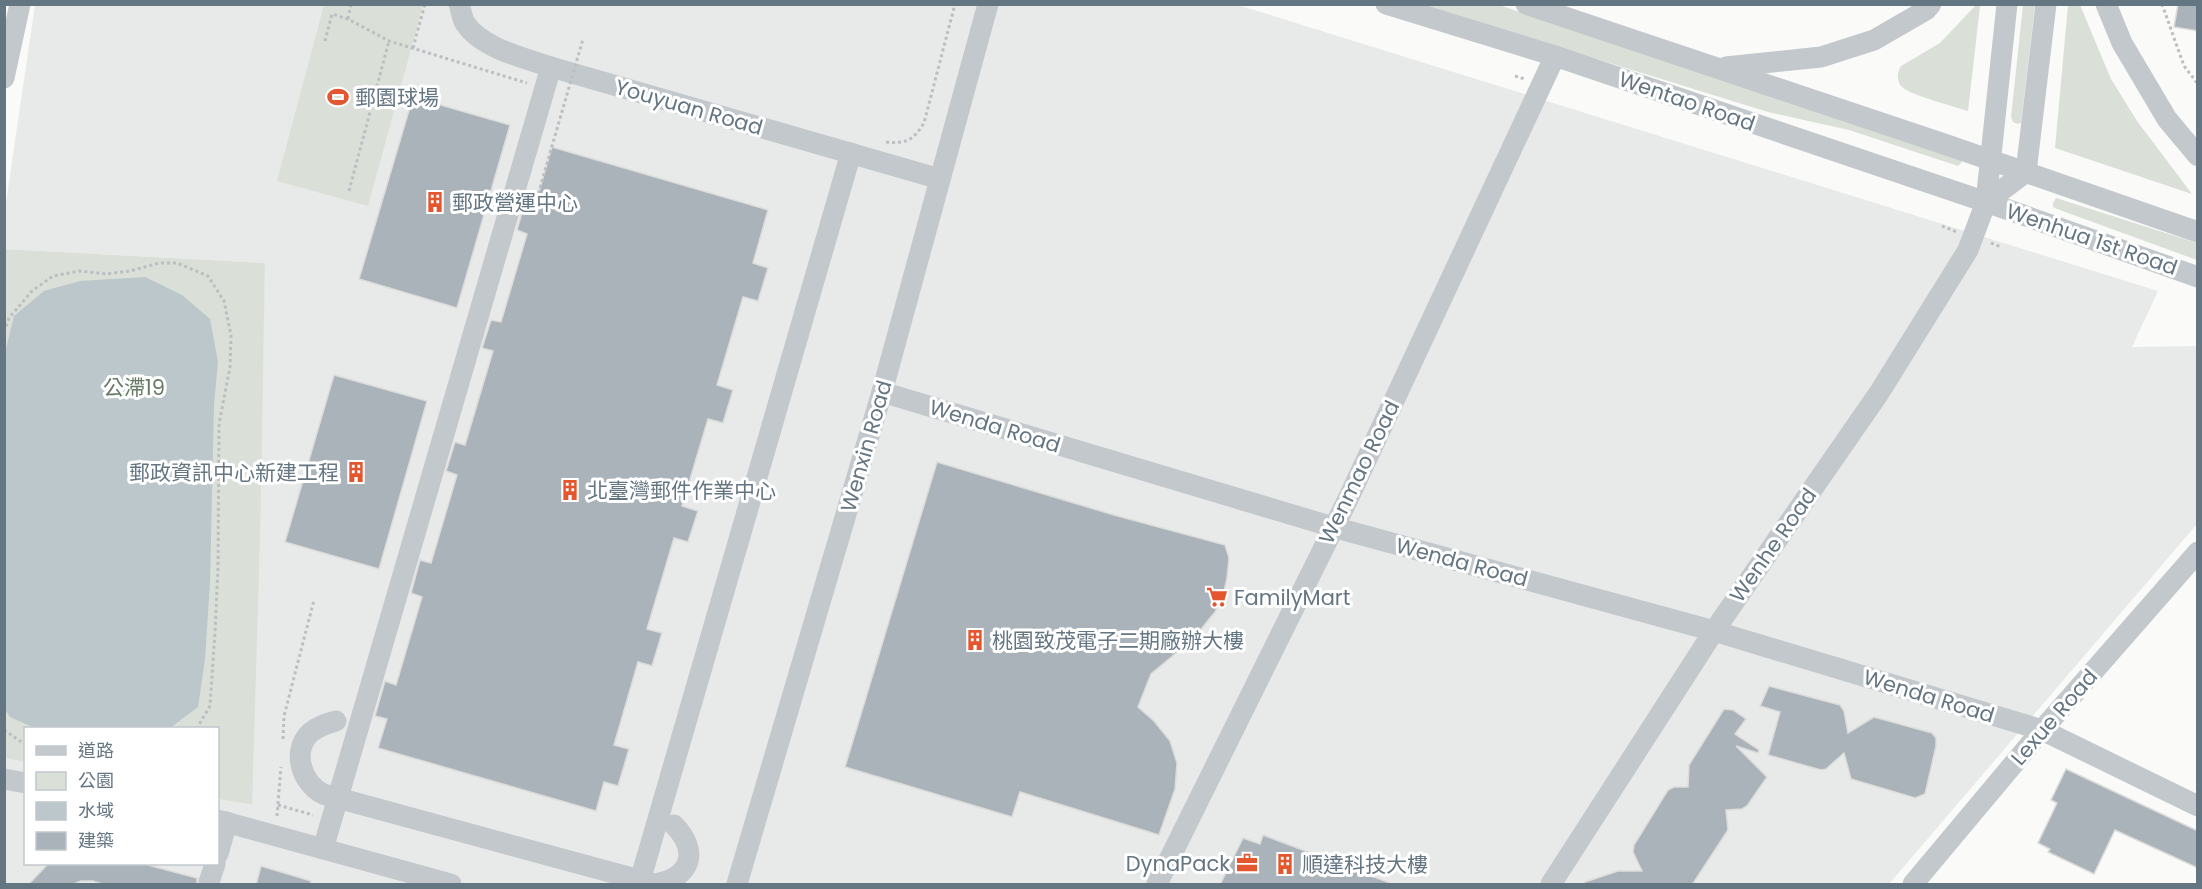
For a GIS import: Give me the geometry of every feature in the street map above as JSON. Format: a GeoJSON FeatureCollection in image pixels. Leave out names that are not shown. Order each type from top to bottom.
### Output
{"type":"FeatureCollection","features":[{"type":"Feature","properties":{"kind":"street"},"geometry":{"type":"LineString","coordinates":[[4,78],[20,4]]}},
{"type":"Feature","properties":{"kind":"street","name":"Youyuan Road"},"geometry":{"type":"LineString","coordinates":[[459,4],[465,23],[486,42],[550,67],[940,179]]}},
{"type":"Feature","properties":{"kind":"street","name":"Wenxin Road"},"geometry":{"type":"LineString","coordinates":[[737,885],[882,392],[988,4]]}},
{"type":"Feature","properties":{"kind":"street","name":"Wentao Road"},"geometry":{"type":"LineString","coordinates":[[1386,4],[1555,56],[1986,202]]}},
{"type":"Feature","properties":{"kind":"street","name":"Wentao Road"},"geometry":{"type":"LineString","coordinates":[[1526,4],[1567,11],[1718,67],[2198,232]]}},
{"type":"Feature","properties":{"kind":"street"},"geometry":{"type":"LineString","coordinates":[[1718,67],[1821,57],[1875,40],[1926,10],[1931,4]]}},
{"type":"Feature","properties":{"kind":"street","name":"Wenhua 1st Road"},"geometry":{"type":"LineString","coordinates":[[1986,202],[2007,4]]}},
{"type":"Feature","properties":{"kind":"street","name":"Wenhua 1st Road"},"geometry":{"type":"LineString","coordinates":[[1986,202],[2026,172],[2046,4]]}},
{"type":"Feature","properties":{"kind":"street"},"geometry":{"type":"LineString","coordinates":[[2106,4],[2122,43],[2167,119],[2198,156]]}},
{"type":"Feature","properties":{"kind":"street","name":"Wenmao Road"},"geometry":{"type":"LineString","coordinates":[[1157,885],[1333,527],[1555,56]]}},
{"type":"Feature","properties":{"kind":"street"},"geometry":{"type":"LineString","coordinates":[[323,849],[550,67]]}},
{"type":"Feature","properties":{"kind":"street"},"geometry":{"type":"LineString","coordinates":[[640,881],[851,153]]}},
{"type":"Feature","properties":{"kind":"street","name":"Wenhua 1st Road"},"geometry":{"type":"LineString","coordinates":[[1986,202],[2198,277]]}},
{"type":"Feature","properties":{"kind":"street","name":"Wenhe Road"},"geometry":{"type":"LineString","coordinates":[[1551,885],[1714,631],[1885,383],[1968,250],[1986,202]]}},
{"type":"Feature","properties":{"kind":"street","name":"Wenda Road"},"geometry":{"type":"LineString","coordinates":[[882,392],[1333,527],[1714,631],[2042,730],[2198,806]]}},
{"type":"Feature","properties":{"kind":"street","name":"Lexue Road"},"geometry":{"type":"LineString","coordinates":[[1913,885],[2042,730],[2198,552]]}},
{"type":"Feature","properties":{"kind":"street"},"geometry":{"type":"LineString","coordinates":[[336,720],[321,725],[308,735],[302,747],[300,760],[303,773],[314,789],[337,798],[654,885],[667,882],[681,874],[688,863],[690,851],[685,836],[674,825]]}},
{"type":"Feature","properties":{"kind":"street"},"geometry":{"type":"LineString","coordinates":[[4,779],[24,783]]}},
{"type":"Feature","properties":{"kind":"street"},"geometry":{"type":"LineString","coordinates":[[219,846],[222,821],[451,885]]}},
{"type":"Feature","properties":{"kind":"path"},"geometry":{"type":"LineString","coordinates":[[348,19],[351,4]]}},
{"type":"Feature","properties":{"kind":"path"},"geometry":{"type":"LineString","coordinates":[[413,48],[425,4]]}},
{"type":"Feature","properties":{"kind":"path"},"geometry":{"type":"LineString","coordinates":[[884,142],[901,144],[916,135],[924,123],[955,4]]}},
{"type":"Feature","properties":{"kind":"path"},"geometry":{"type":"LineString","coordinates":[[2162,4],[2184,66],[2198,84]]}},
{"type":"Feature","properties":{"kind":"path"},"geometry":{"type":"LineString","coordinates":[[325,41],[332,14],[348,19],[389,41],[528,83]]}},
{"type":"Feature","properties":{"kind":"path"},"geometry":{"type":"LineString","coordinates":[[535,205],[583,39]]}},
{"type":"Feature","properties":{"kind":"path"},"geometry":{"type":"LineString","coordinates":[[349,191],[389,41]]}},
{"type":"Feature","properties":{"kind":"path"},"geometry":{"type":"LineString","coordinates":[[568,53],[579,56]]}},
{"type":"Feature","properties":{"kind":"path"},"geometry":{"type":"LineString","coordinates":[[4,332],[9,318],[32,291],[53,276],[80,271],[106,274],[130,271],[159,263],[177,263],[208,276],[224,301],[231,335],[230,367],[219,424],[215,632],[210,706],[198,727]]}},
{"type":"Feature","properties":{"kind":"path"},"geometry":{"type":"LineString","coordinates":[[4,314],[9,318]]}},
{"type":"Feature","properties":{"kind":"path"},"geometry":{"type":"LineString","coordinates":[[282,749],[284,716],[314,600]]}},
{"type":"Feature","properties":{"kind":"path"},"geometry":{"type":"LineString","coordinates":[[4,729],[24,744]]}},
{"type":"Feature","properties":{"kind":"path"},"geometry":{"type":"LineString","coordinates":[[277,816],[281,761]]}},
{"type":"Feature","properties":{"kind":"path"},"geometry":{"type":"LineString","coordinates":[[278,805],[315,815]]}},
{"type":"Feature","properties":{"kind":"shaded area"},"geometry":{"type":"Polygon","coordinates":[[[35,5],[1238,5],[2158,291],[2132,347],[2197,346],[2197,524],[1889,884],[5,884],[4,758],[24,762],[24,865],[219,865],[219,799],[251,805],[265,263],[5,249],[5,209],[35,5]]]}},
{"type":"Feature","properties":{"kind":"green space"},"geometry":{"type":"Polygon","coordinates":[[[324,5],[423,5],[368,206],[277,181],[324,5]]]}},
{"type":"Feature","properties":{"kind":"green space"},"geometry":{"type":"Polygon","coordinates":[[[1422,5],[1499,5],[1959,157],[1962,162],[1958,166],[1849,130],[1768,112],[1422,5]]]}},
{"type":"Feature","properties":{"kind":"green space"},"geometry":{"type":"Polygon","coordinates":[[[2023,5],[2035,5],[2021,123],[2018,124],[2013,122],[2011,117],[2023,5]]]}},
{"type":"Feature","properties":{"kind":"green space"},"geometry":{"type":"Polygon","coordinates":[[[2068,5],[2080,5],[2111,79],[2137,121],[2192,194],[2055,148],[2068,5]]]}},
{"type":"Feature","properties":{"kind":"green space"},"geometry":{"type":"Polygon","coordinates":[[[1975,6],[1980,6],[1968,111],[1903,88],[1898,77],[1901,66],[1940,43],[1975,6]]]}},
{"type":"Feature","properties":{"kind":"green space"},"geometry":{"type":"Polygon","coordinates":[[[2056,198],[2197,243],[2197,260],[2057,209],[2053,207],[2056,198]]]}},
{"type":"Feature","properties":{"kind":"green space","name":"公滯19"},"geometry":{"type":"Polygon","coordinates":[[[4,249],[265,263],[252,805],[219,799],[219,727],[24,727],[24,762],[5,758],[4,249]]]}},
{"type":"Feature","properties":{"kind":"water","name":"公滯19"},"geometry":{"type":"Polygon","coordinates":[[[145,277],[182,295],[210,319],[218,362],[214,405],[210,583],[205,659],[198,707],[171,727],[33,727],[10,717],[5,709],[4,357],[14,316],[44,291],[80,281],[145,277]]]}},
{"type":"Feature","properties":{"kind":"building"},"geometry":{"type":"Polygon","coordinates":[[[2178,4],[2198,4],[2198,31],[2174,27],[2178,4]]]}},
{"type":"Feature","properties":{"kind":"building","name":"郵政營運中心"},"geometry":{"type":"Polygon","coordinates":[[[413,97],[510,125],[457,308],[359,279],[413,97]]]}},
{"type":"Feature","properties":{"kind":"building","name":"北臺灣郵件作業中心"},"geometry":{"type":"Polygon","coordinates":[[[552,147],[768,210],[753,263],[768,268],[758,301],[743,297],[717,385],[733,390],[723,423],[708,419],[682,506],[698,511],[688,542],[674,538],[647,629],[662,633],[652,666],[638,662],[614,745],[629,749],[618,786],[604,782],[596,811],[378,748],[387,719],[375,716],[385,681],[396,685],[422,597],[411,593],[420,560],[431,563],[457,475],[446,471],[455,442],[465,445],[493,351],[482,348],[491,320],[501,322],[527,234],[517,230],[525,202],[535,205],[552,147]]]}},
{"type":"Feature","properties":{"kind":"building","name":"郵政資訊中心新建工程"},"geometry":{"type":"Polygon","coordinates":[[[334,375],[427,401],[379,569],[285,542],[334,375]]]}},
{"type":"Feature","properties":{"kind":"building","name":"桃園致茂電子二期廠辦大樓"},"geometry":{"type":"Polygon","coordinates":[[[937,462],[1114,515],[1225,545],[1229,558],[1227,578],[1223,596],[1215,612],[1193,639],[1151,674],[1138,707],[1154,721],[1170,741],[1177,763],[1175,789],[1159,835],[1020,792],[1012,817],[845,767],[937,462]]]}},
{"type":"Feature","properties":{"kind":"building"},"geometry":{"type":"Polygon","coordinates":[[[1769,686],[1840,705],[1844,711],[1848,733],[1874,717],[1932,733],[1936,738],[1936,746],[1925,794],[1915,798],[1851,779],[1844,753],[1826,769],[1821,770],[1768,755],[1780,712],[1760,706],[1769,686]]]}},
{"type":"Feature","properties":{"kind":"building"},"geometry":{"type":"Polygon","coordinates":[[[1724,709],[1733,710],[1746,719],[1735,734],[1759,750],[1758,753],[1736,746],[1767,777],[1747,806],[1742,809],[1726,810],[1728,830],[1692,885],[1585,885],[1585,882],[1618,871],[1642,871],[1633,852],[1634,845],[1668,790],[1674,787],[1688,787],[1689,765],[1724,709]]]}},
{"type":"Feature","properties":{"kind":"building"},"geometry":{"type":"Polygon","coordinates":[[[2066,769],[2198,831],[2198,868],[2115,830],[2094,874],[2048,852],[2050,849],[2038,843],[2057,803],[2051,800],[2066,769]]]}},
{"type":"Feature","properties":{"kind":"building","name":"順達科技大樓"},"geometry":{"type":"Polygon","coordinates":[[[1263,835],[1390,883],[1390,885],[1220,885],[1243,838],[1260,844],[1263,835]]]}},
{"type":"Feature","properties":{"kind":"building"},"geometry":{"type":"Polygon","coordinates":[[[47,865],[148,865],[197,878],[197,885],[105,885],[93,881],[81,881],[71,885],[28,885],[47,865]]]}},
{"type":"Feature","properties":{"kind":"building"},"geometry":{"type":"Polygon","coordinates":[[[261,866],[311,881],[310,885],[256,885],[261,866]]]}},
{"type":"Feature","properties":{"kind":"place","name":"郵園球場"},"geometry":{"type":"Point","coordinates":[338,97]}},
{"type":"Feature","properties":{"kind":"place","name":"郵政營運中心"},"geometry":{"type":"Point","coordinates":[435,202]}},
{"type":"Feature","properties":{"kind":"place","name":"郵政資訊中心新建工程"},"geometry":{"type":"Point","coordinates":[356,472]}},
{"type":"Feature","properties":{"kind":"place","name":"北臺灣郵件作業中心"},"geometry":{"type":"Point","coordinates":[570,490]}},
{"type":"Feature","properties":{"kind":"place","name":"FamilyMart"},"geometry":{"type":"Point","coordinates":[1217,597]}},
{"type":"Feature","properties":{"kind":"place","name":"桃園致茂電子二期廠辦大樓"},"geometry":{"type":"Point","coordinates":[975,640]}},
{"type":"Feature","properties":{"kind":"place","name":"DynaPack"},"geometry":{"type":"Point","coordinates":[1247,863]}},
{"type":"Feature","properties":{"kind":"place","name":"順達科技大樓"},"geometry":{"type":"Point","coordinates":[1285,864]}}]}
